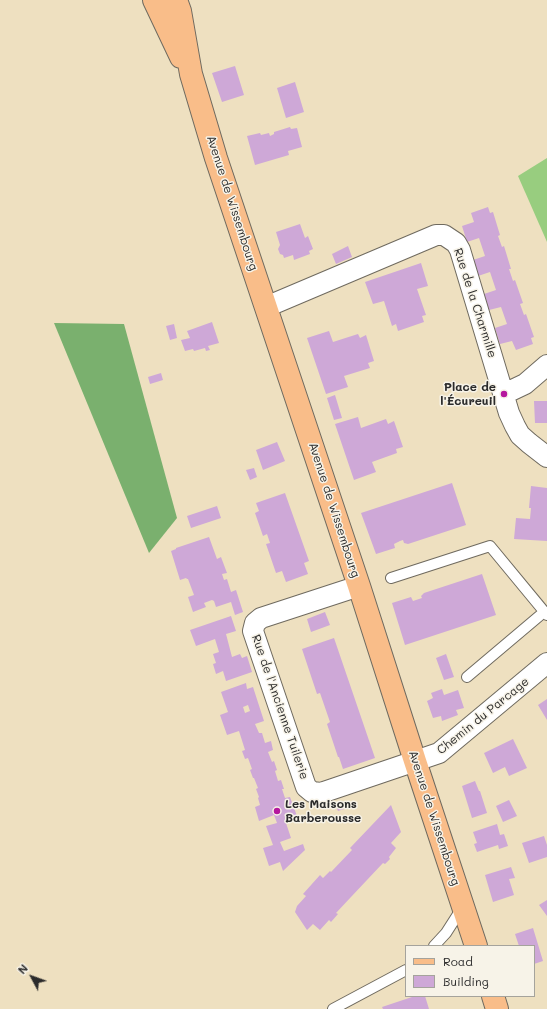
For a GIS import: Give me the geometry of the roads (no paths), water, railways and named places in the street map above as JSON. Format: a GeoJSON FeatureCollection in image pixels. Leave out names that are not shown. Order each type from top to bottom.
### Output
{"type":"FeatureCollection","features":[{"type":"Feature","properties":{"kind":"main road"},"geometry":{"type":"LineString","coordinates":[[154,0],[172,40],[190,74]]}},
{"type":"Feature","properties":{"kind":"main road"},"geometry":{"type":"LineString","coordinates":[[176,0],[185,40],[190,74]]}},
{"type":"Feature","properties":{"kind":"main road","name":"Avenue de Wissembourg"},"geometry":{"type":"LineString","coordinates":[[190,74],[216,158],[359,586],[414,762],[476,945]]}},
{"type":"Feature","properties":{"kind":"main road"},"geometry":{"type":"LineString","coordinates":[[493,997],[497,1009]]}},
{"type":"Feature","properties":{"kind":"street","name":"Rue de la Charmille"},"geometry":{"type":"LineString","coordinates":[[266,308],[436,235],[444,235],[456,243],[460,250],[512,420],[520,435],[547,457]]}},
{"type":"Feature","properties":{"kind":"street"},"geometry":{"type":"LineString","coordinates":[[504,394],[526,384],[547,365]]}},
{"type":"Feature","properties":{"kind":"street","name":"Rue de l'Ancienne Tuilerie"},"geometry":{"type":"LineString","coordinates":[[359,586],[261,618],[255,623],[253,632],[306,786],[312,792],[321,793],[414,762]]}},
{"type":"Feature","properties":{"kind":"street","name":"Chemin du Parcage"},"geometry":{"type":"LineString","coordinates":[[414,762],[439,753],[547,663]]}},
{"type":"Feature","properties":{"kind":"lane"},"geometry":{"type":"LineString","coordinates":[[391,578],[490,546],[546,614],[468,677]]}},
{"type":"Feature","properties":{"kind":"lane"},"geometry":{"type":"LineString","coordinates":[[435,945],[446,933],[463,907]]}},
{"type":"Feature","properties":{"kind":"lane"},"geometry":{"type":"LineString","coordinates":[[333,1009],[405,971]]}},
{"type":"Feature","properties":{"kind":"place","name":"Place de l'Écureuil"},"geometry":{"type":"Point","coordinates":[504,394]}},
{"type":"Feature","properties":{"kind":"place","name":"Les Maisons Barberousse"},"geometry":{"type":"Point","coordinates":[277,811]}}]}
